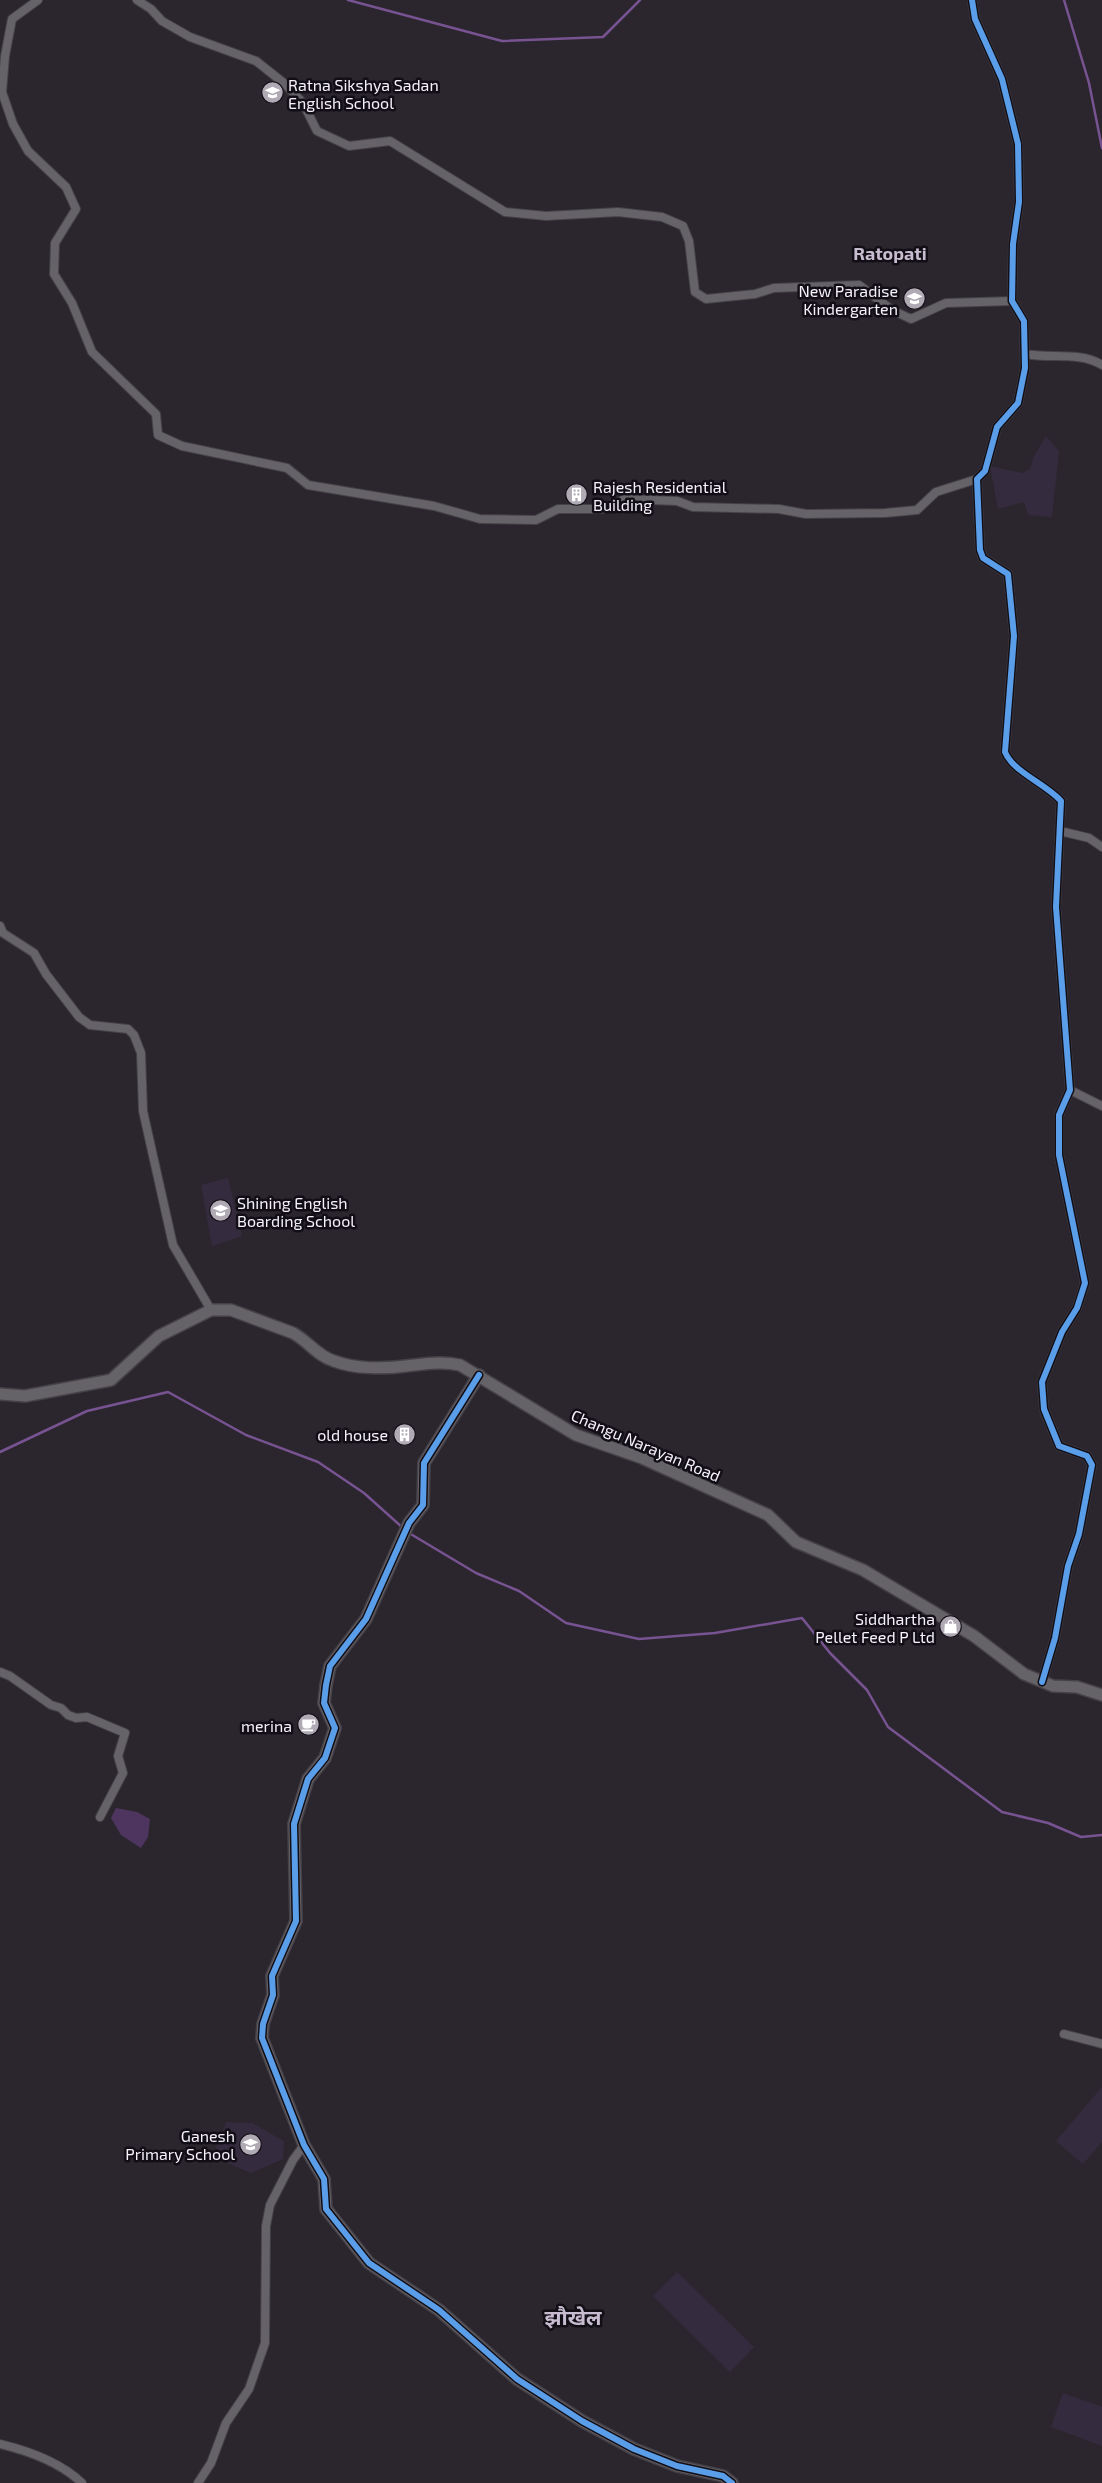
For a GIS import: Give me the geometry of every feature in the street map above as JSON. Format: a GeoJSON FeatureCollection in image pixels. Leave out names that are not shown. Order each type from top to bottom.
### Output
{"type":"FeatureCollection","features":[{"type":"Feature","properties":{"kind":"street"},"geometry":{"type":"LineString","coordinates":[[38,0],[12,18],[5,56],[2,92],[13,124],[28,151],[66,187],[76,209],[55,243],[54,274],[72,303],[92,352],[156,414],[158,435],[182,446],[287,468],[308,484],[434,506],[480,519],[536,520],[558,509],[602,509],[625,499],[677,501],[693,508],[780,509],[806,514],[885,513],[917,510],[936,492],[976,479],[985,471],[997,427],[1018,403],[1025,368],[1024,321],[1012,301],[1013,244],[1019,202],[1018,144],[1002,79],[975,19],[972,0]]}},
{"type":"Feature","properties":{"kind":"street"},"geometry":{"type":"LineString","coordinates":[[137,0],[151,9],[162,21],[190,38],[256,61],[287,86],[303,103],[317,130],[349,146],[390,141],[504,212],[546,216],[618,212],[662,217],[683,226],[689,241],[695,292],[706,298],[755,294],[774,288],[858,285],[892,310],[911,319],[946,303],[1012,301]]}},
{"type":"Feature","properties":{"kind":"street"},"geometry":{"type":"LineString","coordinates":[[1024,354],[1042,358],[1079,357],[1102,365]]}},
{"type":"Feature","properties":{"kind":"street"},"geometry":{"type":"LineString","coordinates":[[976,479],[980,550],[983,558],[1008,574],[1014,636],[1005,752],[1009,762],[1052,791],[1062,801],[1056,907],[1070,1090],[1060,1115],[1059,1155],[1085,1282],[1077,1308],[1062,1332],[1042,1382],[1044,1409],[1059,1446],[1087,1456],[1092,1465],[1079,1534],[1068,1566],[1055,1638],[1042,1682]]}},
{"type":"Feature","properties":{"kind":"street"},"geometry":{"type":"LineString","coordinates":[[1060,831],[1089,838],[1102,847]]}},
{"type":"Feature","properties":{"kind":"street"},"geometry":{"type":"LineString","coordinates":[[0,926],[3,933],[34,953],[46,974],[79,1017],[90,1025],[128,1029],[134,1035],[141,1053],[143,1111],[173,1246],[211,1310],[159,1336],[111,1380],[25,1396],[0,1394]]}},
{"type":"Feature","properties":{"kind":"street"},"geometry":{"type":"LineString","coordinates":[[1070,1090],[1102,1106]]}},
{"type":"Feature","properties":{"kind":"street","name":"Changu Narayan Road"},"geometry":{"type":"LineString","coordinates":[[211,1310],[231,1310],[293,1333],[302,1338],[320,1355],[339,1363],[391,1367],[439,1362],[460,1365],[576,1435],[642,1458],[768,1515],[796,1542],[863,1570],[974,1636],[1024,1674],[1053,1686],[1077,1688],[1102,1695]]}},
{"type":"Feature","properties":{"kind":"street"},"geometry":{"type":"LineString","coordinates":[[479,1375],[424,1463],[423,1505],[409,1522],[366,1619],[330,1666],[324,1703],[335,1728],[325,1758],[308,1779],[294,1824],[296,1921],[272,1976],[273,1995],[263,2024],[262,2038],[304,2145],[324,2179],[326,2209],[369,2263],[440,2310],[517,2379],[582,2421],[634,2449],[677,2466],[723,2476],[732,2483]]}},
{"type":"Feature","properties":{"kind":"street"},"geometry":{"type":"LineString","coordinates":[[0,1672],[10,1676],[50,1705],[61,1708],[68,1715],[76,1718],[87,1717],[125,1733],[118,1756],[123,1773],[100,1817]]}},
{"type":"Feature","properties":{"kind":"street"},"geometry":{"type":"LineString","coordinates":[[1064,2034],[1102,2044]]}},
{"type":"Feature","properties":{"kind":"street"},"geometry":{"type":"LineString","coordinates":[[198,2483],[211,2463],[226,2423],[249,2389],[265,2343],[266,2226],[270,2205],[293,2160],[304,2145]]}},
{"type":"Feature","properties":{"kind":"street"},"geometry":{"type":"LineString","coordinates":[[0,2444],[16,2448],[68,2470],[82,2483]]}},
{"type":"Feature","properties":{"kind":"shaded area"},"geometry":{"type":"Polygon","coordinates":[[[1046,436],[1059,451],[1052,517],[1028,515],[1024,502],[998,509],[990,466],[1022,473],[1030,469],[1033,458],[1046,436]]]}},
{"type":"Feature","properties":{"kind":"shaded area","name":"Shining English Boarding School"},"geometry":{"type":"Polygon","coordinates":[[[228,1178],[242,1236],[212,1246],[201,1185],[228,1178]]]}},
{"type":"Feature","properties":{"kind":"shaded area"},"geometry":{"type":"Polygon","coordinates":[[[116,1808],[137,1812],[150,1819],[148,1837],[141,1848],[121,1835],[111,1818],[116,1808]]]}},
{"type":"Feature","properties":{"kind":"shaded area"},"geometry":{"type":"Polygon","coordinates":[[[1102,2087],[1102,2142],[1083,2164],[1056,2141],[1102,2087]]]}},
{"type":"Feature","properties":{"kind":"shaded area","name":"Ganesh Primary School"},"geometry":{"type":"Polygon","coordinates":[[[226,2122],[252,2123],[284,2141],[283,2159],[251,2173],[228,2163],[216,2148],[226,2122]]]}},
{"type":"Feature","properties":{"kind":"shaded area"},"geometry":{"type":"Polygon","coordinates":[[[677,2272],[754,2347],[730,2372],[653,2296],[677,2272]]]}},
{"type":"Feature","properties":{"kind":"shaded area"},"geometry":{"type":"Polygon","coordinates":[[[1063,2393],[1102,2407],[1102,2446],[1051,2427],[1063,2393]]]}},
{"type":"Feature","properties":{"kind":"waterway"},"geometry":{"type":"LineString","coordinates":[[348,0],[502,41],[603,37],[640,0]]}},
{"type":"Feature","properties":{"kind":"waterway"},"geometry":{"type":"LineString","coordinates":[[1064,0],[1089,83],[1102,148]]}},
{"type":"Feature","properties":{"kind":"waterway"},"geometry":{"type":"LineString","coordinates":[[0,1452],[87,1411],[168,1392],[246,1435],[318,1462],[364,1493],[403,1528]]}},
{"type":"Feature","properties":{"kind":"waterway"},"geometry":{"type":"LineString","coordinates":[[409,1533],[476,1573],[519,1591],[566,1623],[639,1639],[715,1633],[802,1618],[830,1653],[867,1690],[888,1727],[1002,1812],[1048,1823],[1081,1837],[1102,1835]]}},
{"type":"Feature","properties":{"kind":"cycle path"},"geometry":{"type":"LineString","coordinates":[[972,0],[975,19],[1002,79],[1018,144],[1019,202],[1013,244],[1012,301],[1024,321],[1025,368],[1018,403],[997,427],[985,471],[977,479],[980,550],[983,558],[1008,574],[1014,636],[1005,752],[1015,766],[1061,801],[1056,907],[1070,1090],[1059,1115],[1059,1155],[1085,1283],[1077,1308],[1062,1332],[1042,1382],[1044,1409],[1059,1446],[1087,1456],[1092,1465],[1079,1534],[1068,1566],[1055,1638],[1042,1682]]}},
{"type":"Feature","properties":{"kind":"cycle path"},"geometry":{"type":"LineString","coordinates":[[479,1375],[424,1463],[423,1505],[409,1523],[366,1619],[330,1666],[324,1703],[335,1728],[325,1758],[308,1779],[294,1824],[296,1921],[272,1976],[273,1995],[263,2024],[262,2038],[304,2145],[324,2179],[326,2209],[369,2263],[439,2310],[517,2379],[582,2421],[634,2449],[677,2466],[723,2476],[732,2483]]}},
{"type":"Feature","properties":{"kind":"place","name":"Ratna Sikshya Sadan English School"},"geometry":{"type":"Point","coordinates":[272,93]}},
{"type":"Feature","properties":{"kind":"place","name":"New Paradise Kindergarten"},"geometry":{"type":"Point","coordinates":[914,299]}},
{"type":"Feature","properties":{"kind":"place","name":"Rajesh Residential Building"},"geometry":{"type":"Point","coordinates":[577,495]}},
{"type":"Feature","properties":{"kind":"place","name":"Shining English Boarding School"},"geometry":{"type":"Point","coordinates":[221,1211]}},
{"type":"Feature","properties":{"kind":"place","name":"old house"},"geometry":{"type":"Point","coordinates":[404,1434]}},
{"type":"Feature","properties":{"kind":"place","name":"Siddhartha Pellet Feed P Ltd"},"geometry":{"type":"Point","coordinates":[951,1627]}},
{"type":"Feature","properties":{"kind":"place","name":"merina"},"geometry":{"type":"Point","coordinates":[308,1725]}},
{"type":"Feature","properties":{"kind":"place","name":"Ganesh Primary School"},"geometry":{"type":"Point","coordinates":[251,2144]}},
{"type":"Feature","properties":{"kind":"district","name":"Ratopati"},"geometry":{"type":"Point","coordinates":[890,253]}},
{"type":"Feature","properties":{"kind":"district","name":"झौखेल"},"geometry":{"type":"Point","coordinates":[573,2316]}}]}
